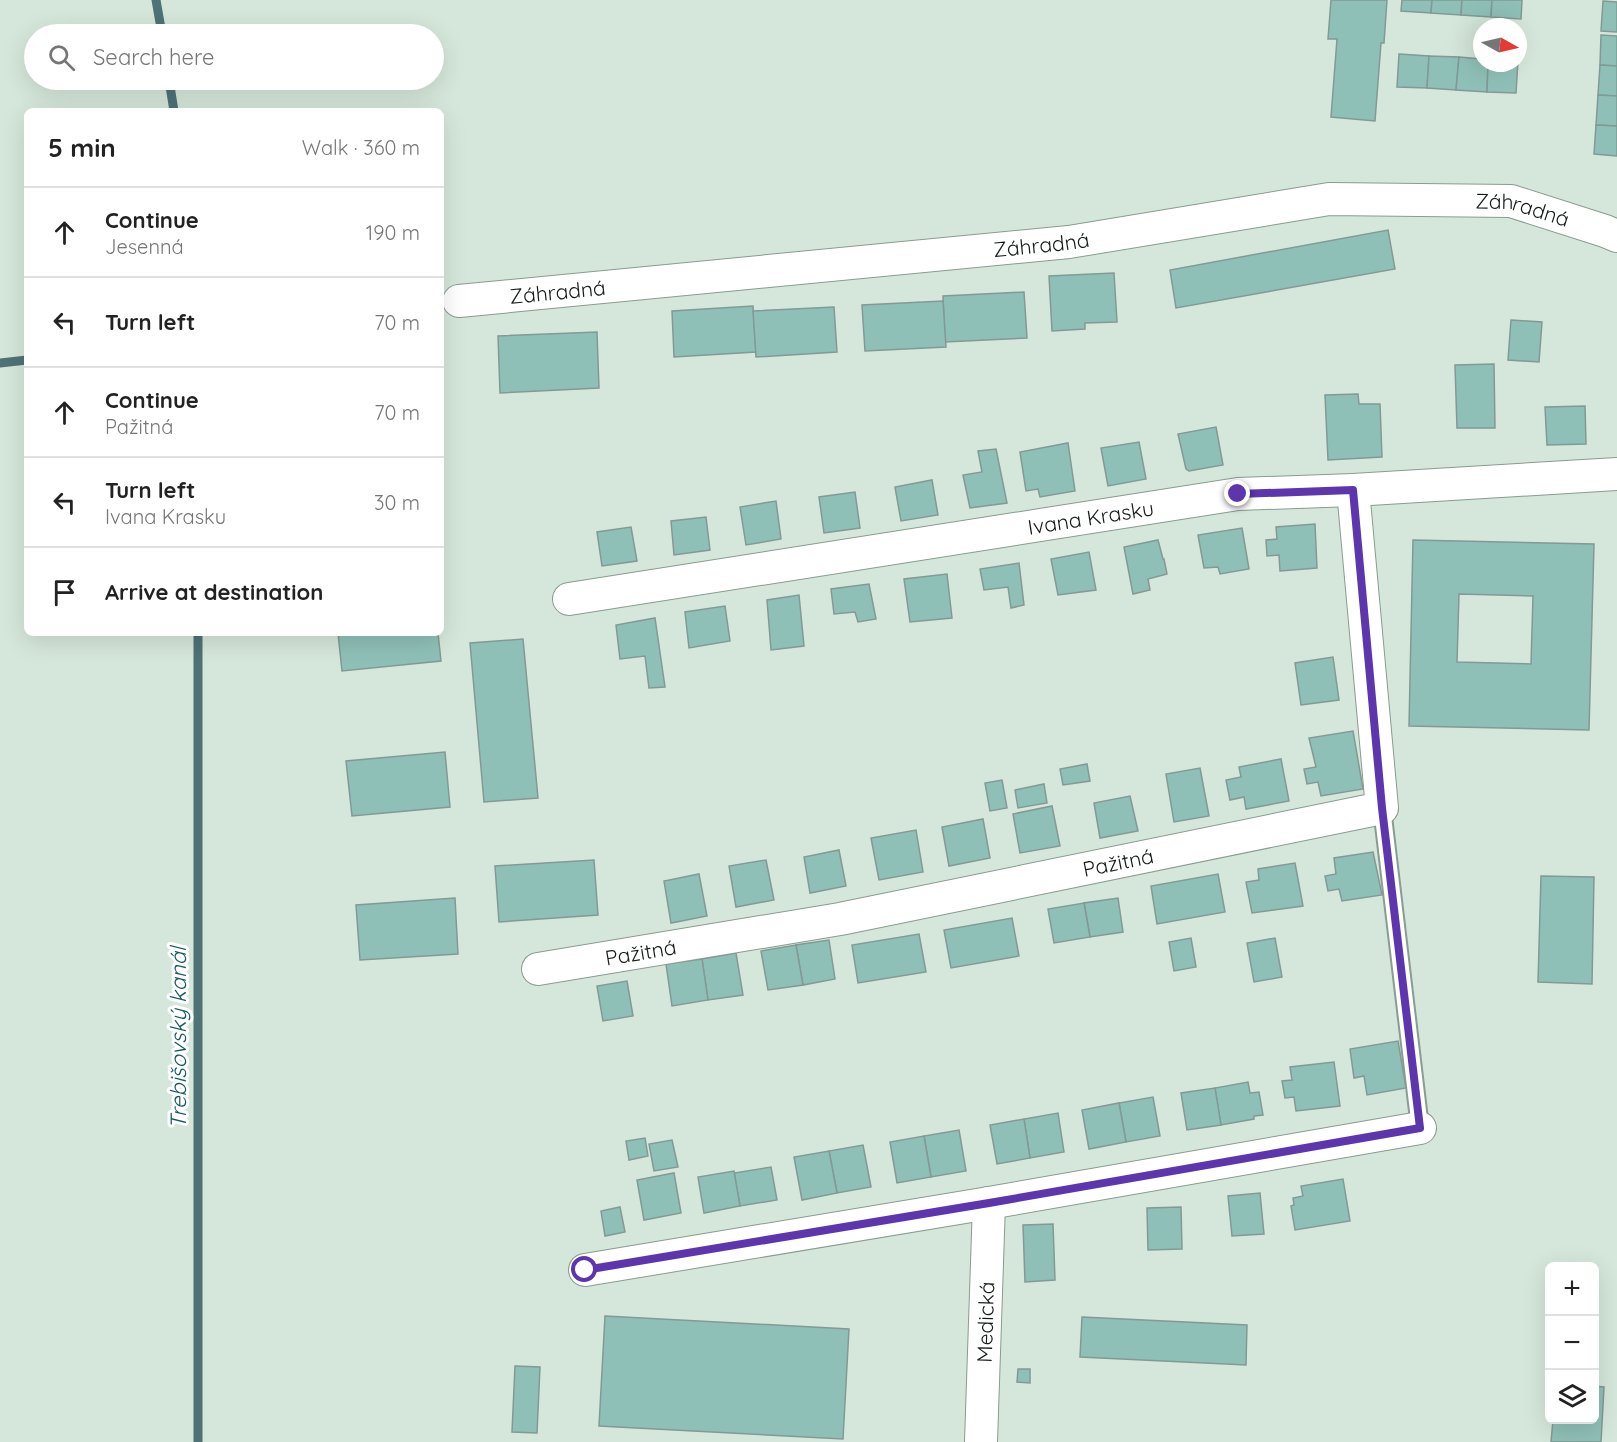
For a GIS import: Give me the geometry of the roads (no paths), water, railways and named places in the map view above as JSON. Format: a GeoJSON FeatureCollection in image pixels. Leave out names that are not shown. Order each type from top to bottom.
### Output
{"type":"FeatureCollection","features":[{"type":"Feature","properties":{"kind":"street","name":"Záhradná"},"geometry":{"type":"LineString","coordinates":[[459,301],[1069,242],[1329,199],[1511,201],[1617,236]]}},
{"type":"Feature","properties":{"kind":"street","name":"Ivana Krasku"},"geometry":{"type":"LineString","coordinates":[[569,599],[1238,494],[1353,490],[1617,474]]}},
{"type":"Feature","properties":{"kind":"street"},"geometry":{"type":"LineString","coordinates":[[1353,490],[1382,808]]}},
{"type":"Feature","properties":{"kind":"street","name":"Pažitná"},"geometry":{"type":"LineString","coordinates":[[538,969],[840,919],[1382,808]]}},
{"type":"Feature","properties":{"kind":"street"},"geometry":{"type":"LineString","coordinates":[[585,1270],[1420,1128]]}},
{"type":"Feature","properties":{"kind":"street","name":"Medická"},"geometry":{"type":"LineString","coordinates":[[981,1442],[989,1203]]}},
{"type":"Feature","properties":{"kind":"lane"},"geometry":{"type":"LineString","coordinates":[[1382,808],[1420,1128]]}},
{"type":"Feature","properties":{"kind":"waterway","name":"Trebišovský kanál"},"geometry":{"type":"LineString","coordinates":[[156,0],[160,24]]}},
{"type":"Feature","properties":{"kind":"waterway","name":"Trebišovský kanál"},"geometry":{"type":"LineString","coordinates":[[171,90],[174,108]]}},
{"type":"Feature","properties":{"kind":"waterway"},"geometry":{"type":"LineString","coordinates":[[0,363],[24,360]]}},
{"type":"Feature","properties":{"kind":"waterway","name":"Trebišovský kanál"},"geometry":{"type":"LineString","coordinates":[[198,636],[198,1442]]}}]}
